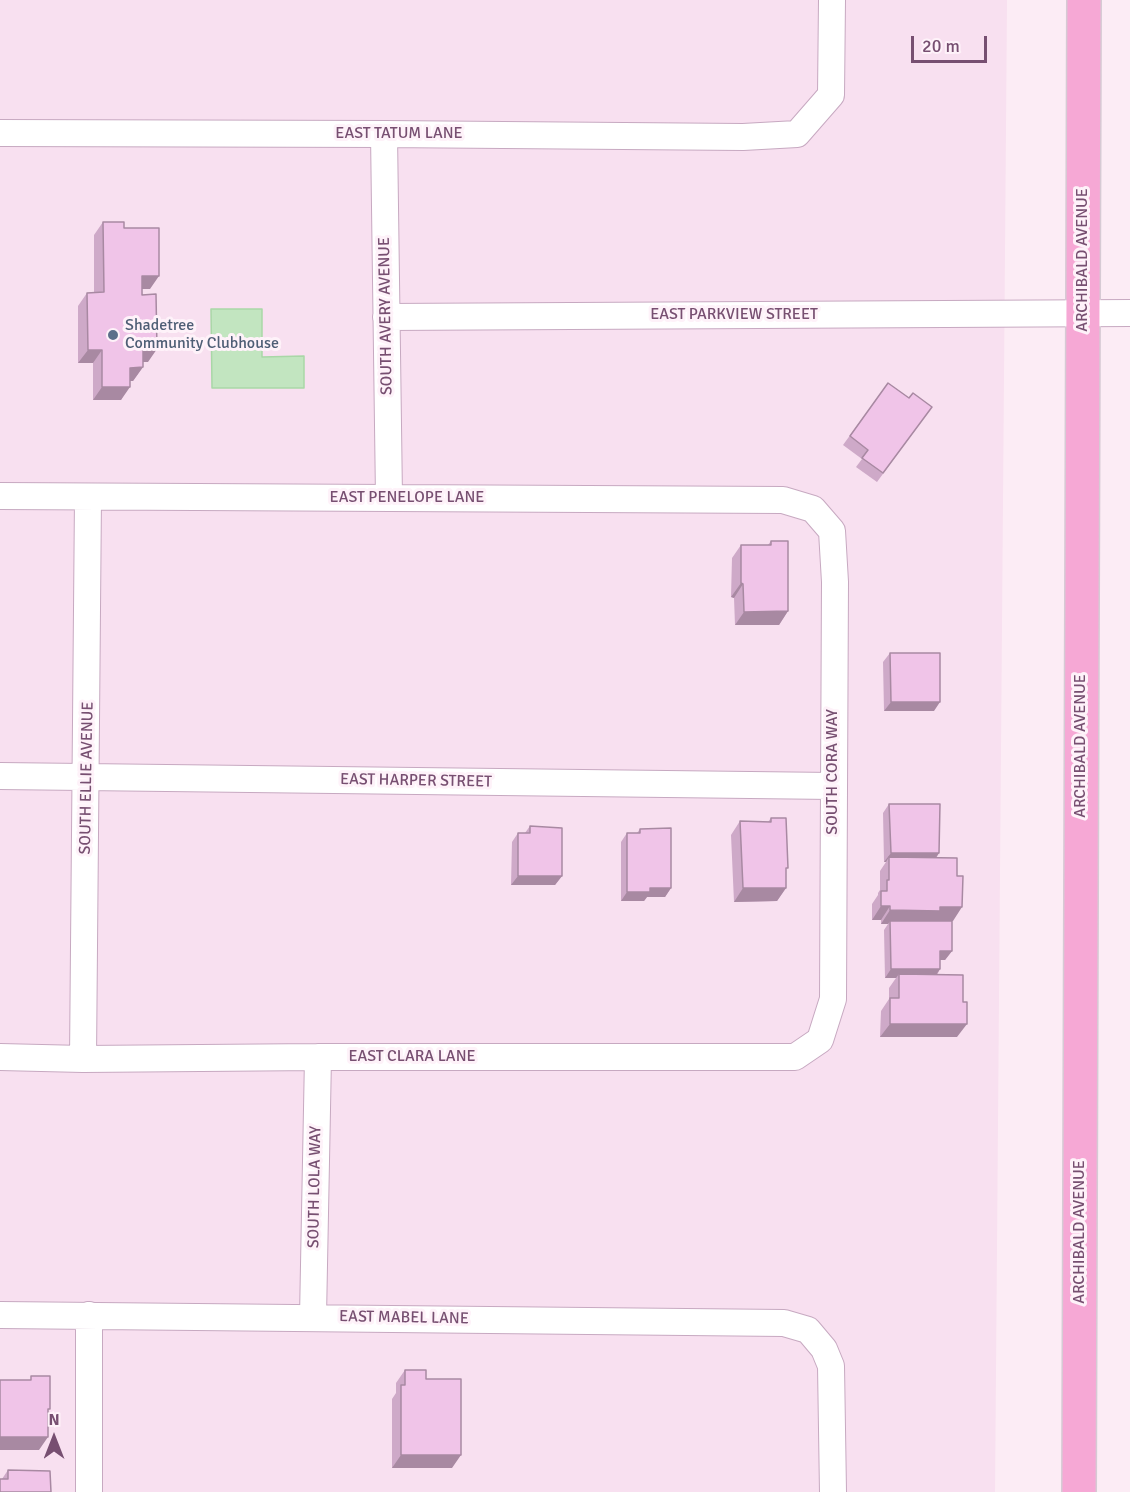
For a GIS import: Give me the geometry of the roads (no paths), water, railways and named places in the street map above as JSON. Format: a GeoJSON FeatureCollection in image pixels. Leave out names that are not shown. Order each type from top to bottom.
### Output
{"type":"FeatureCollection","features":[{"type":"Feature","properties":{"kind":"main road","name":"ARCHIBALD AVENUE"},"geometry":{"type":"LineString","coordinates":[[1079,1492],[1084,0]]}},
{"type":"Feature","properties":{"kind":"street","name":"EAST TATUM LANE"},"geometry":{"type":"LineString","coordinates":[[0,133],[743,137],[797,134],[831,95],[832,0]]}},
{"type":"Feature","properties":{"kind":"street","name":"SOUTH AVERY AVENUE"},"geometry":{"type":"LineString","coordinates":[[384,134],[389,498]]}},
{"type":"Feature","properties":{"kind":"street","name":"EAST PARKVIEW STREET"},"geometry":{"type":"LineString","coordinates":[[386,317],[1130,313]]}},
{"type":"Feature","properties":{"kind":"street","name":"EAST PENELOPE LANE"},"geometry":{"type":"LineString","coordinates":[[0,496],[783,500],[813,509]]}},
{"type":"Feature","properties":{"kind":"street","name":"SOUTH ELLIE AVENUE"},"geometry":{"type":"LineString","coordinates":[[83,1059],[88,497]]}},
{"type":"Feature","properties":{"kind":"street","name":"SOUTH CORA WAY"},"geometry":{"type":"LineString","coordinates":[[813,509],[832,531],[835,582],[834,999],[820,1040]]}},
{"type":"Feature","properties":{"kind":"street","name":"EAST HARPER STREET"},"geometry":{"type":"LineString","coordinates":[[0,776],[833,786]]}},
{"type":"Feature","properties":{"kind":"street","name":"EAST CLARA LANE"},"geometry":{"type":"LineString","coordinates":[[0,1057],[83,1059],[795,1057],[820,1040]]}},
{"type":"Feature","properties":{"kind":"street","name":"SOUTH LOLA WAY"},"geometry":{"type":"LineString","coordinates":[[313,1317],[318,1057]]}},
{"type":"Feature","properties":{"kind":"street","name":"EAST MABEL LANE"},"geometry":{"type":"LineString","coordinates":[[0,1315],[784,1323],[808,1330],[824,1349],[831,1366],[833,1492]]}},
{"type":"Feature","properties":{"kind":"street"},"geometry":{"type":"LineString","coordinates":[[89,1315],[89,1492]]}},
{"type":"Feature","properties":{"kind":"place","name":"Shadetree Community Clubhouse"},"geometry":{"type":"Point","coordinates":[113,335]}}]}
